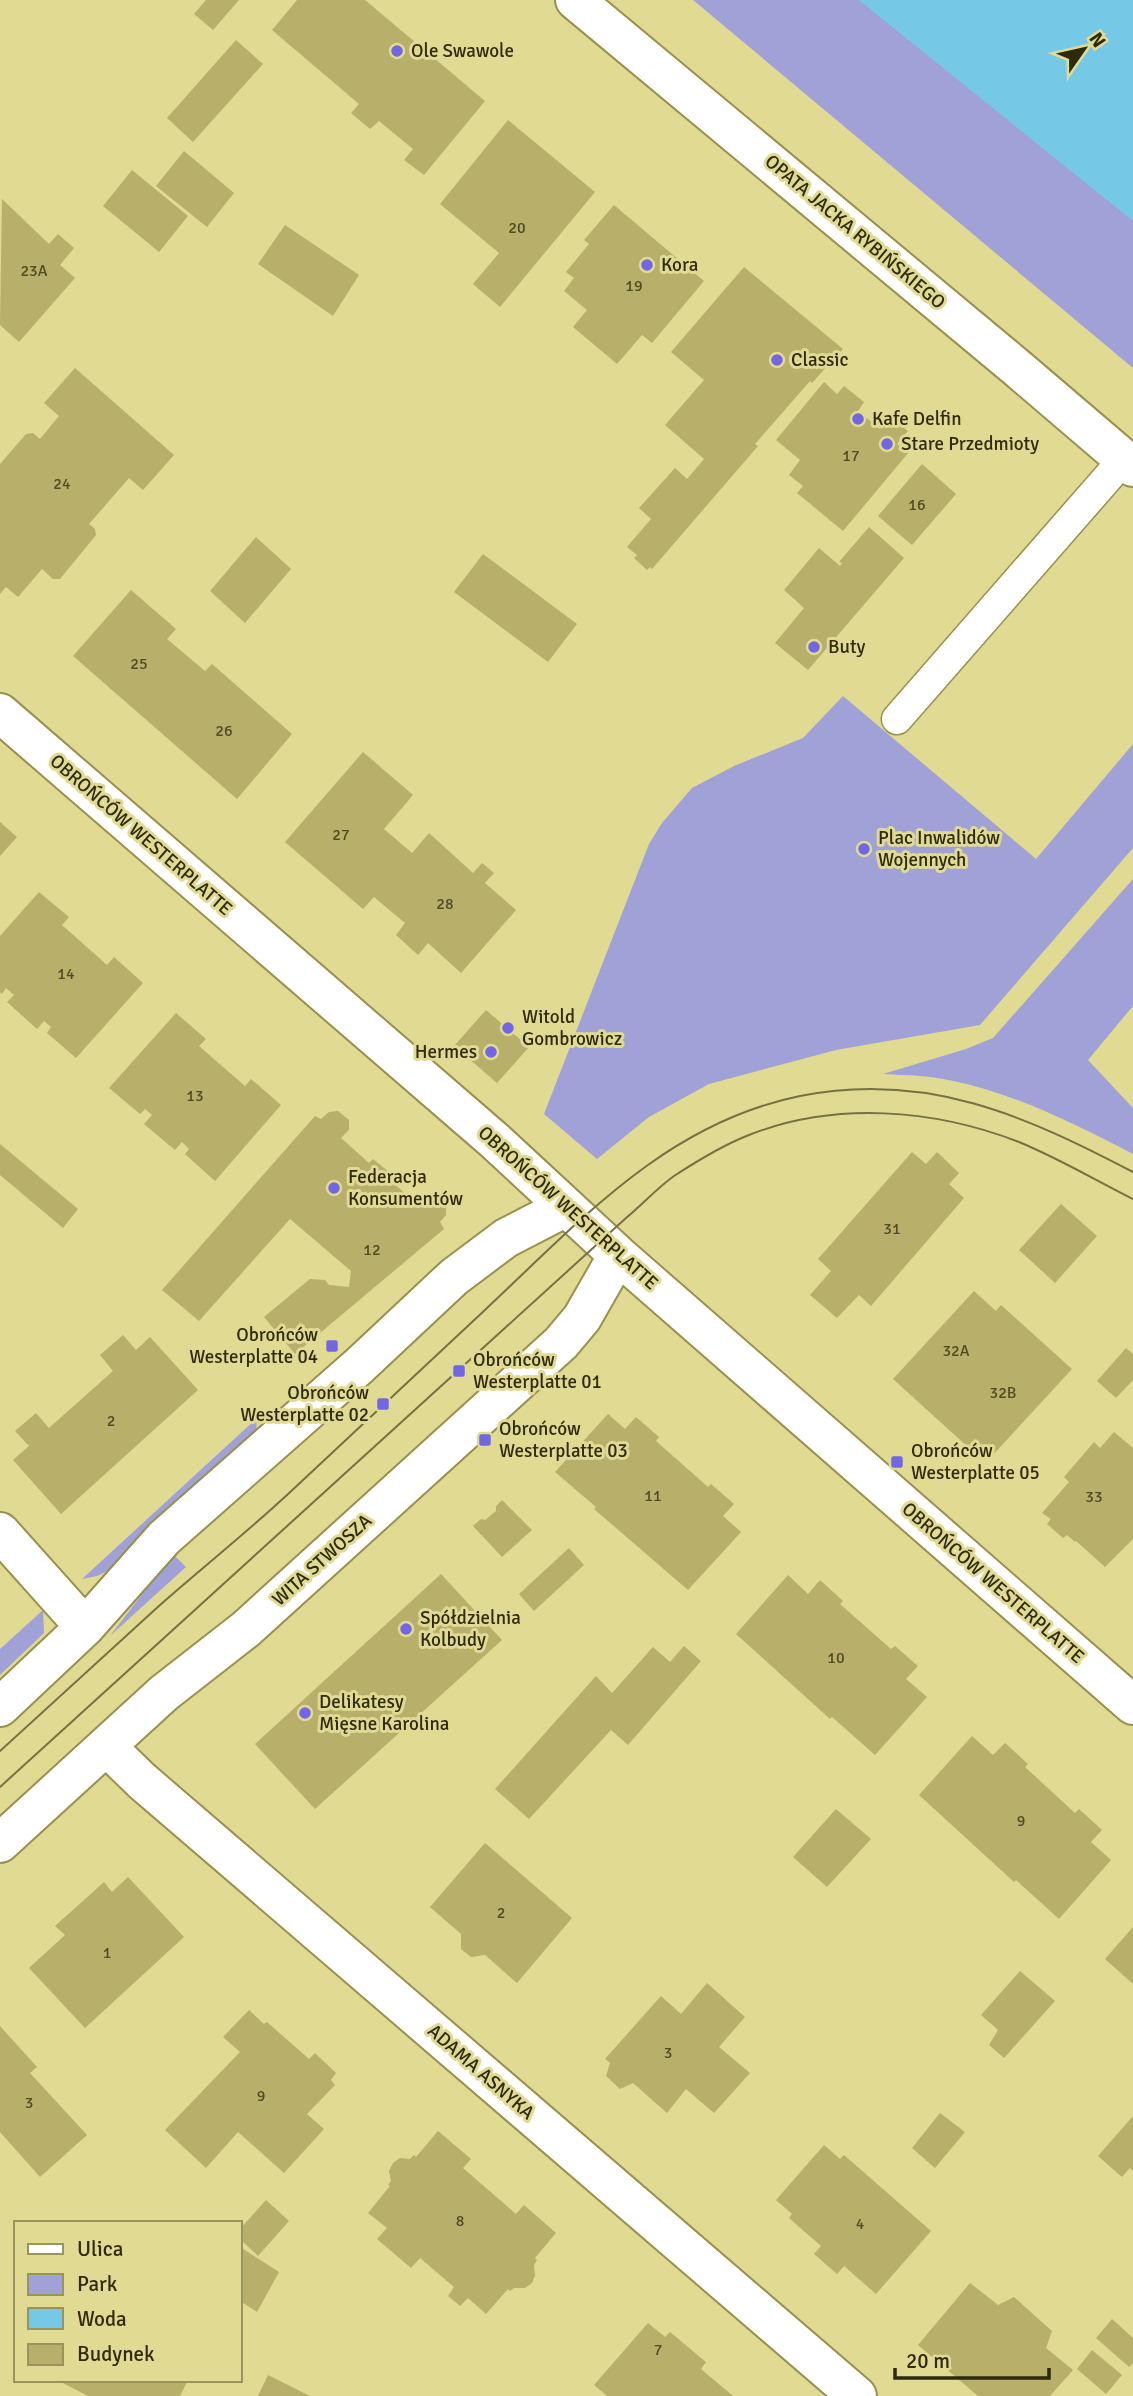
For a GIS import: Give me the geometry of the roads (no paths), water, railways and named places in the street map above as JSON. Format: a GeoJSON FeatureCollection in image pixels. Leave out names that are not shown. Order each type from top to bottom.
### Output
{"type":"FeatureCollection","features":[{"type":"Feature","properties":{"kind":"street","name":"OPATA JACKA RYBIŃSKIEGO"},"geometry":{"type":"LineString","coordinates":[[575,0],[1128,463]]}},
{"type":"Feature","properties":{"kind":"street","name":"OBROŃCÓW WESTERPLATTE"},"geometry":{"type":"LineString","coordinates":[[0,713],[495,1141],[618,1255],[1133,1705]]}},
{"type":"Feature","properties":{"kind":"street"},"geometry":{"type":"LineString","coordinates":[[0,1707],[86,1628],[164,1538],[359,1366],[454,1277],[506,1238],[566,1207]]}},
{"type":"Feature","properties":{"kind":"street","name":"WITA STWOSZA"},"geometry":{"type":"LineString","coordinates":[[0,1843],[164,1693],[246,1629],[561,1343],[582,1318],[618,1255]]}},
{"type":"Feature","properties":{"kind":"street"},"geometry":{"type":"LineString","coordinates":[[0,1532],[86,1628]]}},
{"type":"Feature","properties":{"kind":"street","name":"ADAMA ASNYKA"},"geometry":{"type":"LineString","coordinates":[[106,1746],[142,1781],[857,2396]]}},
{"type":"Feature","properties":{"kind":"lane"},"geometry":{"type":"LineString","coordinates":[[897,719],[1128,463]]}},
{"type":"Feature","properties":{"kind":"water"},"geometry":{"type":"Polygon","coordinates":[[[859,0],[1133,0],[1133,221],[859,0]]]}},
{"type":"Feature","properties":{"kind":"tram line"},"geometry":{"type":"LineString","coordinates":[[0,1751],[160,1605],[287,1495],[592,1210],[667,1152],[708,1128],[752,1109],[800,1096],[846,1090],[890,1089],[932,1094],[1013,1116],[1093,1151],[1133,1172]]}},
{"type":"Feature","properties":{"kind":"tram line"},"geometry":{"type":"LineString","coordinates":[[0,1787],[662,1186],[720,1148],[782,1124],[816,1117],[884,1113],[919,1116],[953,1122],[1019,1142],[1133,1199]]}},
{"type":"Feature","properties":{"kind":"place","name":"Ole Swawole"},"geometry":{"type":"Point","coordinates":[397,51]}},
{"type":"Feature","properties":{"kind":"place","name":"Kora"},"geometry":{"type":"Point","coordinates":[647,265]}},
{"type":"Feature","properties":{"kind":"place","name":"Classic"},"geometry":{"type":"Point","coordinates":[777,360]}},
{"type":"Feature","properties":{"kind":"place","name":"Kafe Delfin"},"geometry":{"type":"Point","coordinates":[858,419]}},
{"type":"Feature","properties":{"kind":"place","name":"Stare Przedmioty"},"geometry":{"type":"Point","coordinates":[887,444]}},
{"type":"Feature","properties":{"kind":"place","name":"Buty"},"geometry":{"type":"Point","coordinates":[814,647]}},
{"type":"Feature","properties":{"kind":"place","name":"Plac Inwalidów Wojennych"},"geometry":{"type":"Point","coordinates":[864,849]}},
{"type":"Feature","properties":{"kind":"place","name":"Witold Gombrowicz"},"geometry":{"type":"Point","coordinates":[508,1028]}},
{"type":"Feature","properties":{"kind":"place","name":"Hermes"},"geometry":{"type":"Point","coordinates":[491,1052]}},
{"type":"Feature","properties":{"kind":"place","name":"Federacja Konsumentów"},"geometry":{"type":"Point","coordinates":[334,1188]}},
{"type":"Feature","properties":{"kind":"place","name":"Obrońców Westerplatte 04"},"geometry":{"type":"Point","coordinates":[332,1346]}},
{"type":"Feature","properties":{"kind":"place","name":"Obrońców Westerplatte 01"},"geometry":{"type":"Point","coordinates":[459,1371]}},
{"type":"Feature","properties":{"kind":"place","name":"Obrońców Westerplatte 02"},"geometry":{"type":"Point","coordinates":[383,1404]}},
{"type":"Feature","properties":{"kind":"place","name":"Obrońców Westerplatte 03"},"geometry":{"type":"Point","coordinates":[485,1440]}},
{"type":"Feature","properties":{"kind":"place","name":"Obrońców Westerplatte 05"},"geometry":{"type":"Point","coordinates":[897,1462]}},
{"type":"Feature","properties":{"kind":"place","name":"Spółdzielnia Kolbudy"},"geometry":{"type":"Point","coordinates":[406,1629]}},
{"type":"Feature","properties":{"kind":"place","name":"Delikatesy Mięsne Karolina"},"geometry":{"type":"Point","coordinates":[305,1713]}}]}
